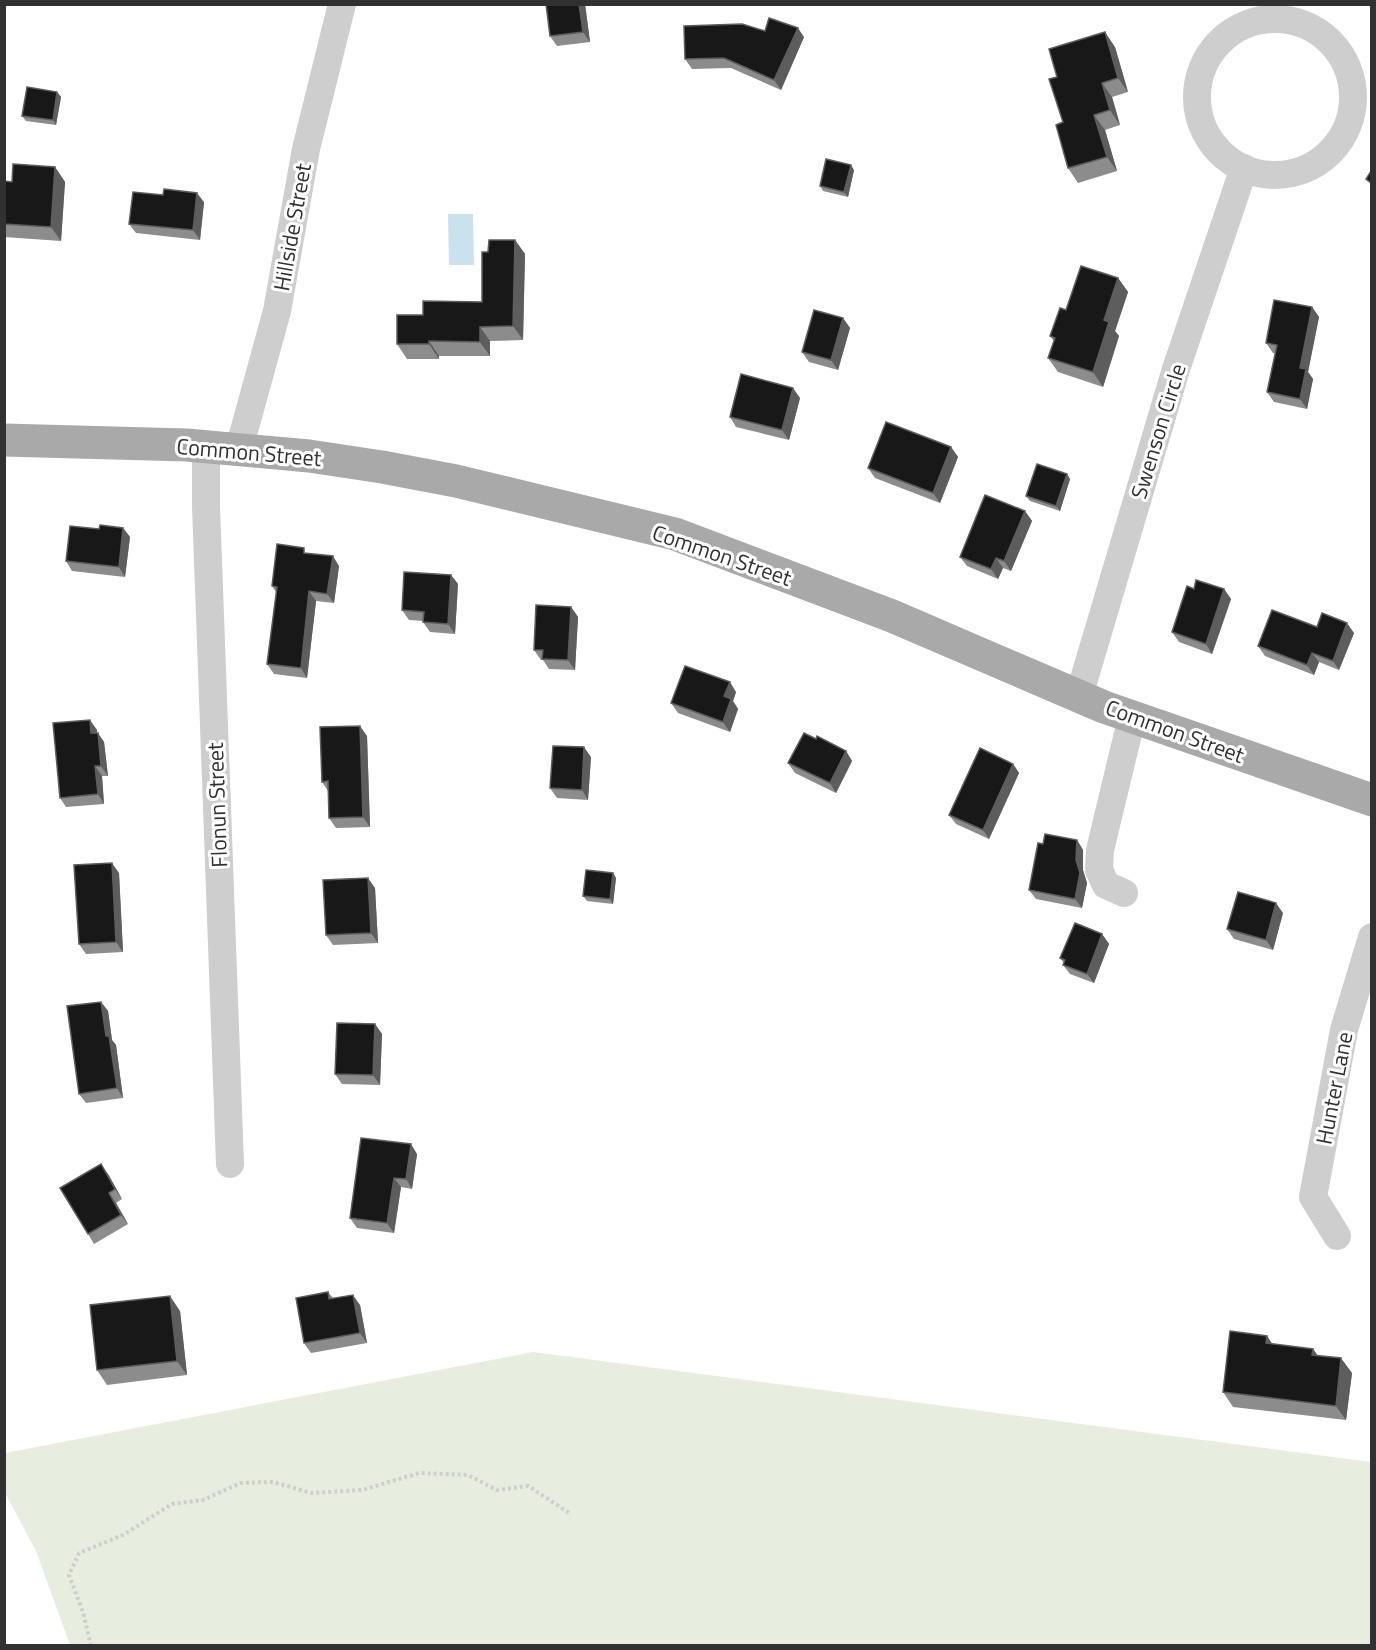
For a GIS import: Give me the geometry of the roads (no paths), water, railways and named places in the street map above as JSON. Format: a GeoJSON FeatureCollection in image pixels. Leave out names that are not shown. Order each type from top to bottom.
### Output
{"type":"FeatureCollection","features":[{"type":"Feature","properties":{"kind":"main road","name":"Common Street"},"geometry":{"type":"LineString","coordinates":[[4,440],[206,446],[309,456],[456,481],[675,534],[892,616],[1132,717],[1371,800]]}},
{"type":"Feature","properties":{"kind":"street","name":"Hillside Street"},"geometry":{"type":"LineString","coordinates":[[239,449],[277,311],[306,149],[342,4]]}},
{"type":"Feature","properties":{"kind":"street"},"geometry":{"type":"LineString","coordinates":[[1268,19],[1305,24],[1321,33],[1335,46],[1345,62],[1352,80],[1351,117],[1343,135],[1332,150],[1318,162],[1300,171],[1282,175],[1263,174],[1244,168],[1221,153],[1204,130],[1197,94],[1200,75],[1213,51],[1233,31],[1250,23],[1268,19]]}},
{"type":"Feature","properties":{"kind":"street","name":"Swenson Circle"},"geometry":{"type":"LineString","coordinates":[[1079,696],[1176,369],[1244,168]]}},
{"type":"Feature","properties":{"kind":"street","name":"Flonun Street"},"geometry":{"type":"LineString","coordinates":[[206,446],[206,506],[230,1164]]}},
{"type":"Feature","properties":{"kind":"street"},"geometry":{"type":"LineString","coordinates":[[1124,893],[1106,885],[1099,870],[1100,850],[1132,717]]}},
{"type":"Feature","properties":{"kind":"street","name":"Hunter Lane"},"geometry":{"type":"LineString","coordinates":[[1337,1236],[1313,1197],[1344,1030],[1371,937]]}},
{"type":"Feature","properties":{"kind":"water"},"geometry":{"type":"Polygon","coordinates":[[[448,214],[473,214],[474,265],[449,265],[448,214]]]}}]}
